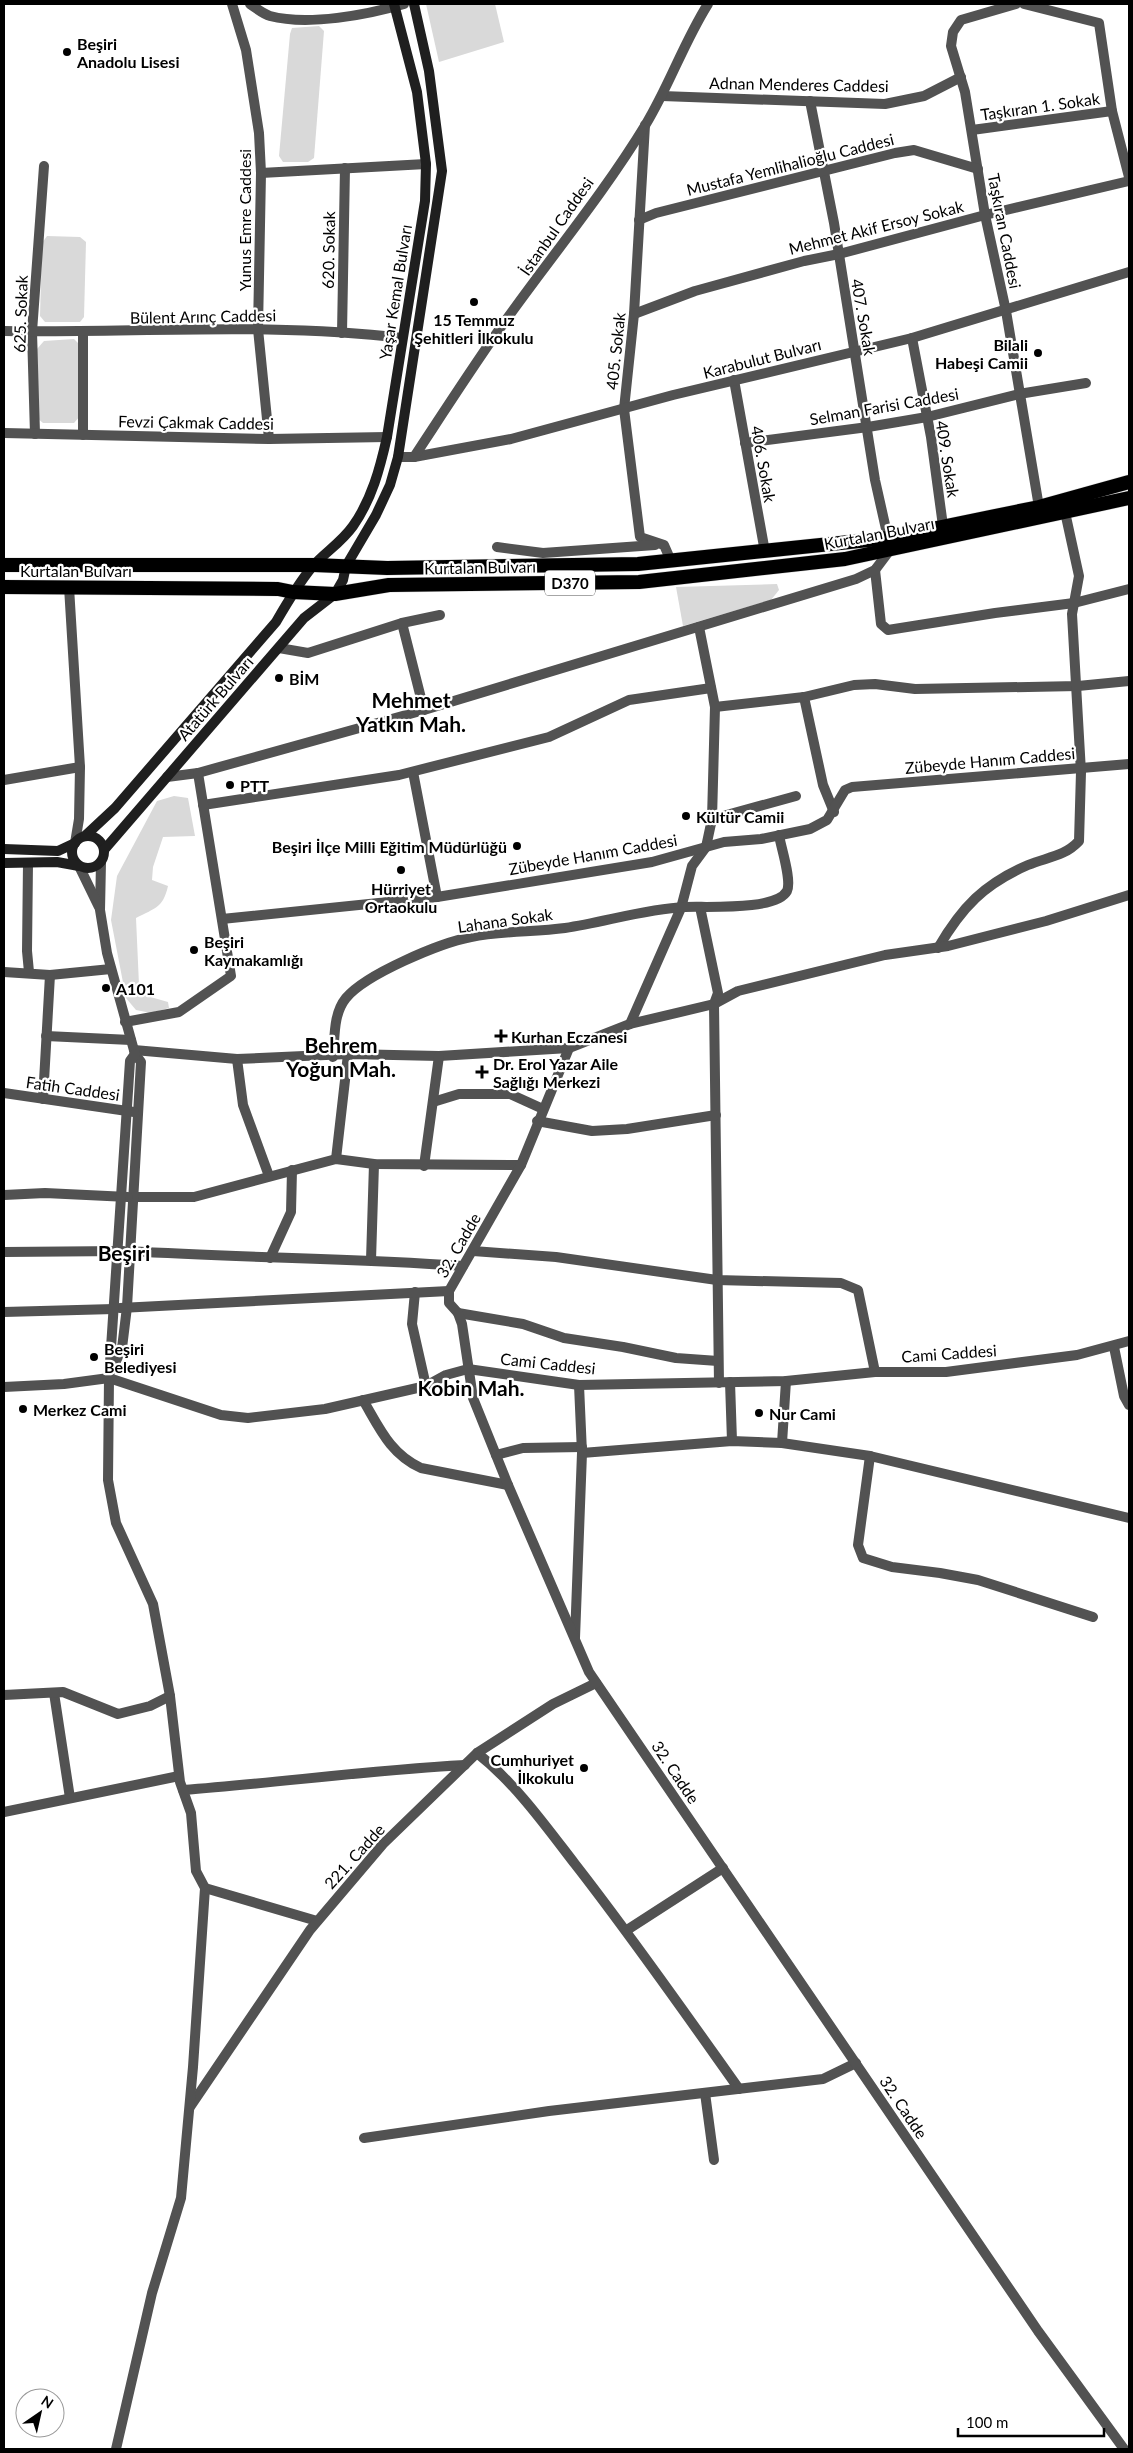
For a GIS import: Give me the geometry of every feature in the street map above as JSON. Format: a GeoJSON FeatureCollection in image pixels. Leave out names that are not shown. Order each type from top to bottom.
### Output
{"type":"FeatureCollection","features":[{"type":"Feature","properties":{"kind":"highway","name":"Kurtalan Bulvarı"},"geometry":{"type":"LineString","coordinates":[[4,587],[278,589],[293,592],[335,594],[389,585],[639,582],[845,559],[943,526],[1039,507],[1129,482]]}},
{"type":"Feature","properties":{"kind":"highway","name":"Kurtalan Bulvarı"},"geometry":{"type":"LineString","coordinates":[[4,565],[619,565],[765,552],[889,544],[1065,512],[1129,498]]}},
{"type":"Feature","properties":{"kind":"main road","name":"Yaşar Kemal Bulvarı"},"geometry":{"type":"LineString","coordinates":[[346,566],[376,515],[390,485],[398,457],[442,171],[429,71],[414,4]]}},
{"type":"Feature","properties":{"kind":"main road","name":"Yaşar Kemal Bulvarı"},"geometry":{"type":"LineString","coordinates":[[314,565],[332,551],[353,527],[369,498],[380,466],[387,437],[425,200],[426,164],[417,92],[398,5]]}},
{"type":"Feature","properties":{"kind":"main road","name":"Atatürk Bulvarı"},"geometry":{"type":"LineString","coordinates":[[85,836],[115,808],[276,622],[293,592],[314,565]]}},
{"type":"Feature","properties":{"kind":"main road","name":"Atatürk Bulvarı"},"geometry":{"type":"LineString","coordinates":[[104,850],[304,618],[335,594],[343,580],[346,566]]}},
{"type":"Feature","properties":{"kind":"main road"},"geometry":{"type":"LineString","coordinates":[[4,849],[58,851],[85,836],[99,841],[104,850],[101,862],[88,869],[57,862],[4,863]]}},
{"type":"Feature","properties":{"kind":"main road"},"geometry":{"type":"LineString","coordinates":[[75,843],[72,853],[79,866]]}},
{"type":"Feature","properties":{"kind":"street","name":"Yunus Emre Caddesi"},"geometry":{"type":"LineString","coordinates":[[232,4],[246,50],[259,133],[261,173],[258,329],[269,439]]}},
{"type":"Feature","properties":{"kind":"street"},"geometry":{"type":"LineString","coordinates":[[250,4],[269,15],[296,19],[325,19],[398,5]]}},
{"type":"Feature","properties":{"kind":"street","name":"İstanbul Caddesi"},"geometry":{"type":"LineString","coordinates":[[414,457],[496,333],[556,254],[645,125],[662,96],[691,31],[708,4]]}},
{"type":"Feature","properties":{"kind":"street","name":"Taşkıran Caddesi"},"geometry":{"type":"LineString","coordinates":[[1016,4],[961,20],[953,32],[951,46],[961,77],[972,130],[985,215],[1006,311],[1039,507]]}},
{"type":"Feature","properties":{"kind":"street"},"geometry":{"type":"LineString","coordinates":[[1024,4],[1100,23],[1112,111],[1129,176]]}},
{"type":"Feature","properties":{"kind":"street","name":"Adnan Menderes Caddesi"},"geometry":{"type":"LineString","coordinates":[[662,96],[885,104],[924,96],[961,77]]}},
{"type":"Feature","properties":{"kind":"street","name":"407. Sokak"},"geometry":{"type":"LineString","coordinates":[[810,101],[839,254],[875,480],[889,544]]}},
{"type":"Feature","properties":{"kind":"street","name":"Taşkıran 1. Sokak"},"geometry":{"type":"LineString","coordinates":[[972,130],[1112,111]]}},
{"type":"Feature","properties":{"kind":"street","name":"405. Sokak"},"geometry":{"type":"LineString","coordinates":[[645,125],[634,314],[624,409],[640,537],[656,540],[664,545]]}},
{"type":"Feature","properties":{"kind":"street","name":"Mustafa Yemlihalioğlu Caddesi"},"geometry":{"type":"LineString","coordinates":[[639,220],[656,213],[824,170],[914,150],[978,169]]}},
{"type":"Feature","properties":{"kind":"street"},"geometry":{"type":"LineString","coordinates":[[261,173],[426,164]]}},
{"type":"Feature","properties":{"kind":"street","name":"625. Sokak"},"geometry":{"type":"LineString","coordinates":[[35,434],[32,332],[44,166]]}},
{"type":"Feature","properties":{"kind":"street","name":"620. Sokak"},"geometry":{"type":"LineString","coordinates":[[342,333],[345,168]]}},
{"type":"Feature","properties":{"kind":"street","name":"Mehmet Akif Ersoy Sokak"},"geometry":{"type":"LineString","coordinates":[[634,314],[695,292],[804,261],[839,254],[985,215],[1129,181]]}},
{"type":"Feature","properties":{"kind":"street","name":"Karabulut Bulvarı"},"geometry":{"type":"LineString","coordinates":[[398,457],[414,457],[511,439],[734,380],[912,338],[1006,311],[1062,291],[1129,272]]}},
{"type":"Feature","properties":{"kind":"street","name":"Bülent Arınç Caddesi"},"geometry":{"type":"LineString","coordinates":[[4,331],[83,332],[258,329],[402,338]]}},
{"type":"Feature","properties":{"kind":"street"},"geometry":{"type":"LineString","coordinates":[[83,332],[83,435]]}},
{"type":"Feature","properties":{"kind":"street","name":"409. Sokak"},"geometry":{"type":"LineString","coordinates":[[912,338],[943,526]]}},
{"type":"Feature","properties":{"kind":"street","name":"406. Sokak"},"geometry":{"type":"LineString","coordinates":[[734,380],[765,552]]}},
{"type":"Feature","properties":{"kind":"street","name":"Selman Farisi Caddesi"},"geometry":{"type":"LineString","coordinates":[[745,443],[868,427],[926,417],[1019,394],[1086,383]]}},
{"type":"Feature","properties":{"kind":"street","name":"Fevzi Çakmak Caddesi"},"geometry":{"type":"LineString","coordinates":[[4,433],[269,439],[387,437]]}},
{"type":"Feature","properties":{"kind":"street"},"geometry":{"type":"LineString","coordinates":[[938,948],[954,921],[972,899],[997,880],[1029,865],[1070,851],[1079,841],[1081,767],[1078,686],[1072,614],[1079,576],[1065,512]]}},
{"type":"Feature","properties":{"kind":"street"},"geometry":{"type":"LineString","coordinates":[[889,544],[875,570],[881,624],[888,630],[1074,603],[1129,589]]}},
{"type":"Feature","properties":{"kind":"street"},"geometry":{"type":"LineString","coordinates":[[497,547],[543,553],[664,545],[671,561]]}},
{"type":"Feature","properties":{"kind":"street"},"geometry":{"type":"LineString","coordinates":[[167,777],[198,773],[424,710],[856,579],[875,570]]}},
{"type":"Feature","properties":{"kind":"street"},"geometry":{"type":"LineString","coordinates":[[69,587],[80,768],[79,819],[75,843]]}},
{"type":"Feature","properties":{"kind":"street"},"geometry":{"type":"LineString","coordinates":[[279,648],[308,653],[402,623],[440,615]]}},
{"type":"Feature","properties":{"kind":"street"},"geometry":{"type":"LineString","coordinates":[[402,623],[424,710]]}},
{"type":"Feature","properties":{"kind":"street"},"geometry":{"type":"LineString","coordinates":[[630,1024],[681,908],[692,866],[706,847],[712,819],[715,707],[699,627]]}},
{"type":"Feature","properties":{"kind":"street"},"geometry":{"type":"LineString","coordinates":[[715,707],[804,697],[854,686],[875,684],[915,690],[1078,686],[1129,681]]}},
{"type":"Feature","properties":{"kind":"street"},"geometry":{"type":"LineString","coordinates":[[203,805],[413,772],[549,737],[629,700],[712,688]]}},
{"type":"Feature","properties":{"kind":"street"},"geometry":{"type":"LineString","coordinates":[[804,697],[822,785],[834,812]]}},
{"type":"Feature","properties":{"kind":"street","name":"Zübeyde Hanım Caddesi"},"geometry":{"type":"LineString","coordinates":[[222,919],[437,897],[652,862],[724,842],[778,835],[810,828],[827,820],[834,812],[845,790],[852,787],[1129,764]]}},
{"type":"Feature","properties":{"kind":"street"},"geometry":{"type":"LineString","coordinates":[[4,780],[80,768]]}},
{"type":"Feature","properties":{"kind":"street"},"geometry":{"type":"LineString","coordinates":[[413,772],[437,897]]}},
{"type":"Feature","properties":{"kind":"street"},"geometry":{"type":"LineString","coordinates":[[125,1022],[179,1012],[231,976],[198,773]]}},
{"type":"Feature","properties":{"kind":"street"},"geometry":{"type":"LineString","coordinates":[[712,819],[796,796]]}},
{"type":"Feature","properties":{"kind":"street","name":"Lahana Sokak"},"geometry":{"type":"LineString","coordinates":[[333,1056],[336,1020],[346,998],[368,980],[435,947],[471,937],[566,928],[681,908],[768,902],[779,898],[786,892],[789,882],[778,835]]}},
{"type":"Feature","properties":{"kind":"street"},"geometry":{"type":"LineString","coordinates":[[101,862],[100,910],[111,968],[134,1052],[130,1061],[133,1112],[133,1197],[127,1307],[122,1348],[109,1378]]}},
{"type":"Feature","properties":{"kind":"street"},"geometry":{"type":"LineString","coordinates":[[28,863],[27,951],[29,972]]}},
{"type":"Feature","properties":{"kind":"street"},"geometry":{"type":"LineString","coordinates":[[79,866],[100,910]]}},
{"type":"Feature","properties":{"kind":"street"},"geometry":{"type":"LineString","coordinates":[[134,1052],[237,1059],[348,1054],[439,1056],[569,1048],[630,1024],[714,1004],[738,991],[885,955],[938,948],[1046,921],[1129,896]]}},
{"type":"Feature","properties":{"kind":"street"},"geometry":{"type":"LineString","coordinates":[[700,907],[718,993],[714,1004],[719,1383]]}},
{"type":"Feature","properties":{"kind":"street"},"geometry":{"type":"LineString","coordinates":[[4,972],[29,972],[50,975],[111,968]]}},
{"type":"Feature","properties":{"kind":"street"},"geometry":{"type":"LineString","coordinates":[[43,1099],[50,975]]}},
{"type":"Feature","properties":{"kind":"street"},"geometry":{"type":"LineString","coordinates":[[46,1036],[131,1040]]}},
{"type":"Feature","properties":{"kind":"street","name":"32. Cadde"},"geometry":{"type":"LineString","coordinates":[[569,1048],[520,1165],[449,1291],[449,1303],[458,1313],[473,1398],[508,1485],[589,1672],[1038,2331],[1124,2449]]}},
{"type":"Feature","properties":{"kind":"street"},"geometry":{"type":"LineString","coordinates":[[336,1159],[348,1054]]}},
{"type":"Feature","properties":{"kind":"street"},"geometry":{"type":"LineString","coordinates":[[424,1166],[439,1056]]}},
{"type":"Feature","properties":{"kind":"street"},"geometry":{"type":"LineString","coordinates":[[237,1059],[243,1105],[269,1176]]}},
{"type":"Feature","properties":{"kind":"street","name":"Fatih Caddesi"},"geometry":{"type":"LineString","coordinates":[[4,1093],[133,1112]]}},
{"type":"Feature","properties":{"kind":"street"},"geometry":{"type":"LineString","coordinates":[[433,1102],[459,1094],[510,1094],[543,1109]]}},
{"type":"Feature","properties":{"kind":"street"},"geometry":{"type":"LineString","coordinates":[[116,2449],[152,2293],[181,2198],[190,2107],[205,1888],[196,1871],[191,1813],[179,1776],[170,1696],[153,1604],[116,1523],[108,1480],[109,1378],[117,1250],[121,1196],[133,1112]]}},
{"type":"Feature","properties":{"kind":"street"},"geometry":{"type":"LineString","coordinates":[[538,1121],[592,1131],[627,1129],[716,1115]]}},
{"type":"Feature","properties":{"kind":"street"},"geometry":{"type":"LineString","coordinates":[[4,1195],[45,1193],[133,1197],[194,1197],[336,1159],[374,1164],[424,1166],[520,1165]]}},
{"type":"Feature","properties":{"kind":"street"},"geometry":{"type":"LineString","coordinates":[[371,1260],[374,1164]]}},
{"type":"Feature","properties":{"kind":"street"},"geometry":{"type":"LineString","coordinates":[[270,1258],[290,1212],[292,1170]]}},
{"type":"Feature","properties":{"kind":"street"},"geometry":{"type":"LineString","coordinates":[[4,1252],[117,1250],[270,1258],[371,1260],[463,1266]]}},
{"type":"Feature","properties":{"kind":"street"},"geometry":{"type":"LineString","coordinates":[[473,1251],[556,1257],[717,1280],[841,1283],[858,1290],[875,1372]]}},
{"type":"Feature","properties":{"kind":"street"},"geometry":{"type":"LineString","coordinates":[[4,1312],[114,1309],[449,1291]]}},
{"type":"Feature","properties":{"kind":"street"},"geometry":{"type":"LineString","coordinates":[[415,1292],[412,1324],[426,1386]]}},
{"type":"Feature","properties":{"kind":"street"},"geometry":{"type":"LineString","coordinates":[[458,1313],[523,1324],[564,1338],[623,1347],[676,1358],[718,1361]]}},
{"type":"Feature","properties":{"kind":"street","name":"Cami Caddesi"},"geometry":{"type":"LineString","coordinates":[[4,1387],[64,1384],[109,1378],[221,1415],[248,1418],[326,1409],[426,1386],[446,1376],[468,1369],[579,1385],[786,1381],[875,1372],[946,1372],[1077,1355],[1114,1347],[1129,1341]]}},
{"type":"Feature","properties":{"kind":"street"},"geometry":{"type":"LineString","coordinates":[[1114,1347],[1124,1396],[1129,1405]]}},
{"type":"Feature","properties":{"kind":"street"},"geometry":{"type":"LineString","coordinates":[[782,1443],[786,1381]]}},
{"type":"Feature","properties":{"kind":"street"},"geometry":{"type":"LineString","coordinates":[[730,1382],[732,1441]]}},
{"type":"Feature","properties":{"kind":"street"},"geometry":{"type":"LineString","coordinates":[[575,1638],[582,1450],[579,1385]]}},
{"type":"Feature","properties":{"kind":"street"},"geometry":{"type":"LineString","coordinates":[[363,1400],[388,1444],[411,1464],[420,1468],[508,1485]]}},
{"type":"Feature","properties":{"kind":"street"},"geometry":{"type":"LineString","coordinates":[[496,1455],[523,1448],[582,1450],[732,1441],[782,1443],[870,1456],[1129,1518]]}},
{"type":"Feature","properties":{"kind":"street"},"geometry":{"type":"LineString","coordinates":[[870,1456],[858,1545],[864,1558],[892,1567],[978,1580],[1093,1617]]}},
{"type":"Feature","properties":{"kind":"street","name":"221. Cadde"},"geometry":{"type":"LineString","coordinates":[[190,2107],[317,1921],[383,1844],[477,1753],[553,1704],[596,1682]]}},
{"type":"Feature","properties":{"kind":"street"},"geometry":{"type":"LineString","coordinates":[[54,1692],[70,1798]]}},
{"type":"Feature","properties":{"kind":"street"},"geometry":{"type":"LineString","coordinates":[[4,1695],[63,1692],[118,1714],[150,1706],[170,1696]]}},
{"type":"Feature","properties":{"kind":"street"},"geometry":{"type":"LineString","coordinates":[[477,1753],[500,1771],[627,1930],[739,2089]]}},
{"type":"Feature","properties":{"kind":"street"},"geometry":{"type":"LineString","coordinates":[[183,1790],[273,1783],[392,1768],[464,1765]]}},
{"type":"Feature","properties":{"kind":"street"},"geometry":{"type":"LineString","coordinates":[[4,1812],[179,1776]]}},
{"type":"Feature","properties":{"kind":"street"},"geometry":{"type":"LineString","coordinates":[[627,1930],[723,1868]]}},
{"type":"Feature","properties":{"kind":"street"},"geometry":{"type":"LineString","coordinates":[[205,1888],[317,1921]]}},
{"type":"Feature","properties":{"kind":"street"},"geometry":{"type":"LineString","coordinates":[[364,2138],[549,2111],[823,2079],[856,2063]]}},
{"type":"Feature","properties":{"kind":"street"},"geometry":{"type":"LineString","coordinates":[[705,2092],[714,2160]]}},
{"type":"Feature","properties":{"kind":"shaded area"},"geometry":{"type":"Polygon","coordinates":[[[426,4],[495,4],[504,42],[439,62],[426,4]]]}},
{"type":"Feature","properties":{"kind":"shaded area"},"geometry":{"type":"Polygon","coordinates":[[[319,26],[324,31],[314,158],[308,162],[283,162],[279,156],[290,34],[292,28],[319,26]]]}},
{"type":"Feature","properties":{"kind":"shaded area"},"geometry":{"type":"Polygon","coordinates":[[[47,236],[80,237],[86,242],[84,317],[80,322],[45,322],[40,316],[42,243],[47,236]]]}},
{"type":"Feature","properties":{"kind":"shaded area"},"geometry":{"type":"Polygon","coordinates":[[[74,339],[79,344],[80,416],[74,423],[43,423],[36,417],[37,349],[44,341],[74,339]]]}},
{"type":"Feature","properties":{"kind":"shaded area"},"geometry":{"type":"Polygon","coordinates":[[[777,584],[779,590],[771,600],[683,626],[676,587],[777,584]]]}},
{"type":"Feature","properties":{"kind":"shaded area"},"geometry":{"type":"Polygon","coordinates":[[[174,796],[188,798],[195,836],[163,837],[153,867],[152,880],[168,886],[164,899],[153,909],[136,918],[139,985],[147,996],[168,1002],[169,1008],[151,1013],[136,1010],[126,998],[111,920],[117,876],[157,801],[174,796]]]}},
{"type":"Feature","properties":{"kind":"place","name":"Beşiri Anadolu Lisesi"},"geometry":{"type":"Point","coordinates":[67,52]}},
{"type":"Feature","properties":{"kind":"place","name":"15 Temmuz Şehitleri İlkokulu"},"geometry":{"type":"Point","coordinates":[474,302]}},
{"type":"Feature","properties":{"kind":"place","name":"Bilali Habeşi Camii"},"geometry":{"type":"Point","coordinates":[1038,353]}},
{"type":"Feature","properties":{"kind":"place","name":"BİM"},"geometry":{"type":"Point","coordinates":[279,678]}},
{"type":"Feature","properties":{"kind":"place","name":"PTT"},"geometry":{"type":"Point","coordinates":[230,785]}},
{"type":"Feature","properties":{"kind":"place","name":"Kültür Camii"},"geometry":{"type":"Point","coordinates":[686,816]}},
{"type":"Feature","properties":{"kind":"place","name":"Beşiri İlçe Milli Eğitim Müdürlüğü"},"geometry":{"type":"Point","coordinates":[517,846]}},
{"type":"Feature","properties":{"kind":"place","name":"Hürriyet Ortaokulu"},"geometry":{"type":"Point","coordinates":[401,870]}},
{"type":"Feature","properties":{"kind":"place","name":"Beşiri Kaymakamlığı"},"geometry":{"type":"Point","coordinates":[194,950]}},
{"type":"Feature","properties":{"kind":"place","name":"A101"},"geometry":{"type":"Point","coordinates":[106,988]}},
{"type":"Feature","properties":{"kind":"place","name":"Kurhan Eczanesi"},"geometry":{"type":"Point","coordinates":[501,1036]}},
{"type":"Feature","properties":{"kind":"place","name":"Dr. Erol Yazar Aile Sağlığı Merkezi"},"geometry":{"type":"Point","coordinates":[482,1072]}},
{"type":"Feature","properties":{"kind":"place","name":"Beşiri Belediyesi"},"geometry":{"type":"Point","coordinates":[94,1357]}},
{"type":"Feature","properties":{"kind":"place","name":"Merkez Cami"},"geometry":{"type":"Point","coordinates":[23,1409]}},
{"type":"Feature","properties":{"kind":"place","name":"Nur Cami"},"geometry":{"type":"Point","coordinates":[759,1413]}},
{"type":"Feature","properties":{"kind":"place","name":"Cumhuriyet İlkokulu"},"geometry":{"type":"Point","coordinates":[584,1768]}},
{"type":"Feature","properties":{"kind":"district","name":"Mehmet Yatkın Mah."},"geometry":{"type":"Point","coordinates":[411,711]}},
{"type":"Feature","properties":{"kind":"district","name":"Behrem Yoğun Mah."},"geometry":{"type":"Point","coordinates":[341,1056]}},
{"type":"Feature","properties":{"kind":"district","name":"Beşiri"},"geometry":{"type":"Point","coordinates":[124,1252]}},
{"type":"Feature","properties":{"kind":"district","name":"Kobin Mah."},"geometry":{"type":"Point","coordinates":[471,1387]}}]}
